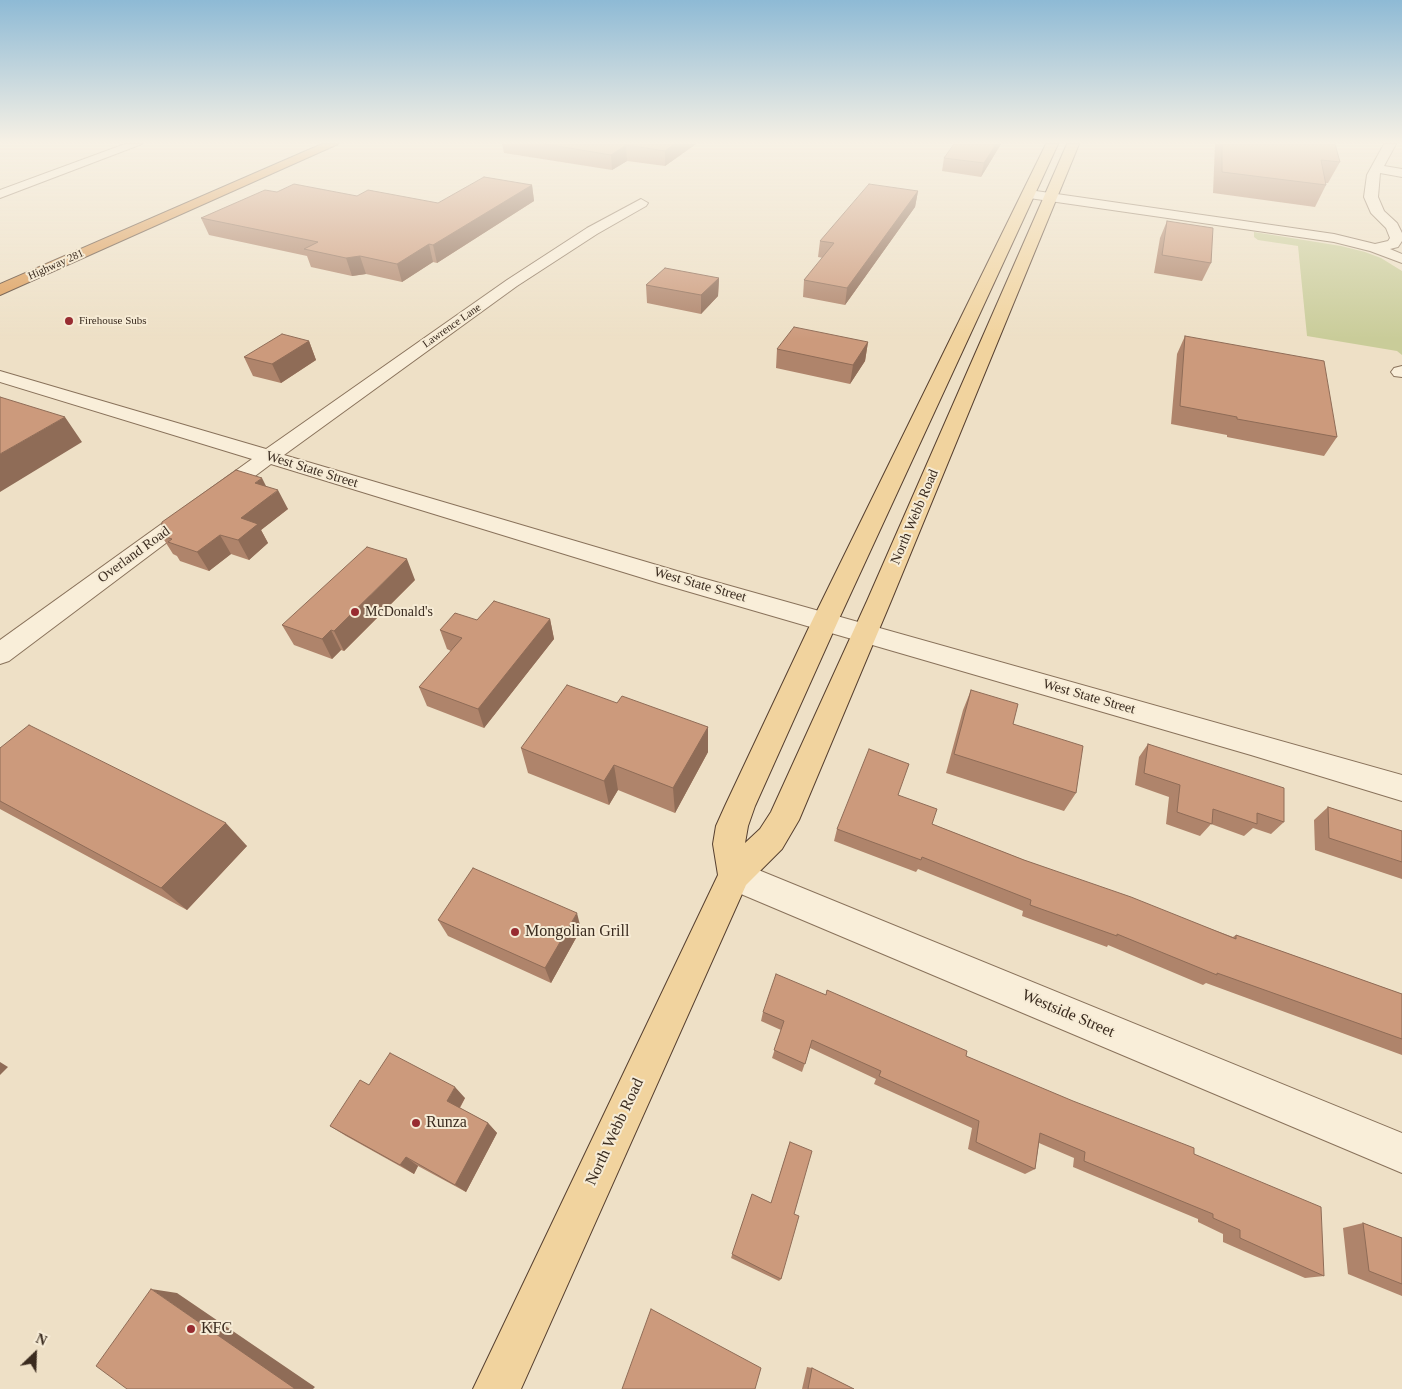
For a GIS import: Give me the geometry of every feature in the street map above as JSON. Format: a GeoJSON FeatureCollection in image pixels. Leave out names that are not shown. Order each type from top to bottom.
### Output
{"type":"FeatureCollection","features":[{"type":"Feature","properties":{"kind":"highway","name":"Highway 281"},"geometry":{"type":"LineString","coordinates":[[0,276],[157,209]]}},
{"type":"Feature","properties":{"kind":"highway","name":"Highway 281"},"geometry":{"type":"LineString","coordinates":[[0,290],[185,209]]}},
{"type":"Feature","properties":{"kind":"main road"},"geometry":{"type":"LineString","coordinates":[[734,875],[729,844],[732,826],[825,621],[1023,209]]}},
{"type":"Feature","properties":{"kind":"main road","name":"North Webb Road"},"geometry":{"type":"LineString","coordinates":[[497,1389],[734,875],[771,839],[783,820],[866,633],[1045,209]]}},
{"type":"Feature","properties":{"kind":"street","name":"Lawrence Lane"},"geometry":{"type":"LineString","coordinates":[[268,457],[512,283],[592,231],[631,209]]}},
{"type":"Feature","properties":{"kind":"street"},"geometry":{"type":"LineString","coordinates":[[1133,209],[1309,234],[1375,248],[1402,259]]}},
{"type":"Feature","properties":{"kind":"street"},"geometry":{"type":"LineString","coordinates":[[1375,248],[1393,244],[1399,238],[1392,226],[1376,209]]}},
{"type":"Feature","properties":{"kind":"street"},"geometry":{"type":"LineString","coordinates":[[1375,248],[1370,242],[1369,230],[1378,213]]}},
{"type":"Feature","properties":{"kind":"street"},"geometry":{"type":"LineString","coordinates":[[1309,234],[1369,230]]}},
{"type":"Feature","properties":{"kind":"street","name":"West State Street"},"geometry":{"type":"LineString","coordinates":[[0,376],[668,577],[1251,743],[1402,788]]}},
{"type":"Feature","properties":{"kind":"street","name":"Overland Road"},"geometry":{"type":"LineString","coordinates":[[0,654],[268,457]]}},
{"type":"Feature","properties":{"kind":"street","name":"Westside Street"},"geometry":{"type":"LineString","coordinates":[[734,875],[1402,1153]]}},
{"type":"Feature","properties":{"kind":"green space"},"geometry":{"type":"Polygon","coordinates":[[[1254,232],[1341,246],[1365,252],[1381,258],[1402,271],[1402,355],[1397,351],[1307,336],[1298,246],[1258,240],[1254,237],[1254,232]]]}},
{"type":"Feature","properties":{"kind":"building"},"geometry":{"type":"Polygon","coordinates":[[[222,209],[493,209],[433,245],[429,244],[397,264],[360,256],[346,258],[304,249],[318,242],[201,218],[222,209]]]}},
{"type":"Feature","properties":{"kind":"building"},"geometry":{"type":"Polygon","coordinates":[[[848,209],[905,209],[847,288],[804,280],[834,243],[820,241],[848,209]]]}},
{"type":"Feature","properties":{"kind":"building"},"geometry":{"type":"Polygon","coordinates":[[[1167,221],[1213,228],[1211,263],[1162,255],[1167,221]]]}},
{"type":"Feature","properties":{"kind":"building"},"geometry":{"type":"Polygon","coordinates":[[[665,268],[719,278],[701,295],[646,285],[665,268]]]}},
{"type":"Feature","properties":{"kind":"building"},"geometry":{"type":"Polygon","coordinates":[[[794,327],[868,342],[853,365],[777,349],[794,327]]]}},
{"type":"Feature","properties":{"kind":"building"},"geometry":{"type":"Polygon","coordinates":[[[282,334],[309,341],[272,364],[244,357],[282,334]]]}},
{"type":"Feature","properties":{"kind":"building"},"geometry":{"type":"Polygon","coordinates":[[[1185,336],[1324,361],[1337,437],[1237,419],[1237,417],[1180,406],[1185,336]]]}},
{"type":"Feature","properties":{"kind":"building"},"geometry":{"type":"Polygon","coordinates":[[[0,397],[65,417],[0,454],[0,397]]]}},
{"type":"Feature","properties":{"kind":"building"},"geometry":{"type":"Polygon","coordinates":[[[236,470],[262,478],[255,483],[278,490],[241,518],[258,524],[238,540],[220,535],[197,552],[168,542],[172,539],[161,535],[162,522],[236,470]]]}},
{"type":"Feature","properties":{"kind":"building"},"geometry":{"type":"Polygon","coordinates":[[[367,547],[407,559],[334,631],[331,630],[322,639],[282,625],[367,547]]]}},
{"type":"Feature","properties":{"kind":"building"},"geometry":{"type":"Polygon","coordinates":[[[494,601],[550,619],[478,709],[419,687],[462,638],[440,630],[455,613],[477,620],[494,601]]]}},
{"type":"Feature","properties":{"kind":"building"},"geometry":{"type":"Polygon","coordinates":[[[567,685],[617,703],[622,696],[708,727],[673,788],[614,765],[604,781],[521,748],[567,685]]]}},
{"type":"Feature","properties":{"kind":"building"},"geometry":{"type":"Polygon","coordinates":[[[971,690],[1018,704],[1013,724],[1083,746],[1076,793],[954,754],[971,690]]]}},
{"type":"Feature","properties":{"kind":"building"},"geometry":{"type":"Polygon","coordinates":[[[29,725],[226,823],[161,888],[0,801],[0,748],[29,725]]]}},
{"type":"Feature","properties":{"kind":"building"},"geometry":{"type":"Polygon","coordinates":[[[1148,744],[1284,788],[1284,822],[1257,813],[1257,824],[1213,809],[1212,824],[1177,812],[1180,785],[1144,773],[1148,744]]]}},
{"type":"Feature","properties":{"kind":"building"},"geometry":{"type":"Polygon","coordinates":[[[869,749],[909,764],[898,795],[937,809],[932,824],[1024,860],[1131,897],[1236,939],[1236,935],[1402,994],[1402,1039],[1217,973],[1217,975],[1117,934],[1117,936],[1030,905],[1031,900],[922,857],[921,860],[837,829],[869,749]]]}},
{"type":"Feature","properties":{"kind":"building"},"geometry":{"type":"Polygon","coordinates":[[[1328,807],[1402,831],[1402,862],[1329,838],[1328,807]]]}},
{"type":"Feature","properties":{"kind":"building","name":"Mongolian Grill"},"geometry":{"type":"Polygon","coordinates":[[[473,868],[577,913],[545,968],[438,920],[473,868]]]}},
{"type":"Feature","properties":{"kind":"building"},"geometry":{"type":"Polygon","coordinates":[[[776,974],[826,995],[827,990],[967,1051],[966,1056],[1073,1101],[1194,1148],[1194,1154],[1321,1207],[1324,1276],[1240,1238],[1240,1230],[1213,1218],[1213,1214],[1084,1161],[1085,1152],[1040,1133],[1035,1169],[976,1142],[979,1121],[879,1076],[881,1071],[812,1040],[805,1064],[774,1050],[784,1021],[763,1012],[776,974]]]}},
{"type":"Feature","properties":{"kind":"building","name":"Runza"},"geometry":{"type":"Polygon","coordinates":[[[390,1053],[455,1087],[447,1101],[488,1123],[455,1185],[406,1157],[400,1165],[330,1126],[360,1080],[369,1085],[390,1053]]]}},
{"type":"Feature","properties":{"kind":"building"},"geometry":{"type":"Polygon","coordinates":[[[790,1142],[812,1151],[794,1214],[799,1216],[781,1279],[732,1254],[752,1194],[771,1203],[790,1142]]]}},
{"type":"Feature","properties":{"kind":"building"},"geometry":{"type":"Polygon","coordinates":[[[1363,1223],[1402,1238],[1402,1284],[1369,1271],[1363,1223]]]}},
{"type":"Feature","properties":{"kind":"building","name":"KFC"},"geometry":{"type":"Polygon","coordinates":[[[151,1289],[294,1389],[127,1389],[96,1366],[151,1289]]]}},
{"type":"Feature","properties":{"kind":"building"},"geometry":{"type":"Polygon","coordinates":[[[651,1309],[761,1368],[755,1389],[622,1389],[651,1309]]]}},
{"type":"Feature","properties":{"kind":"building"},"geometry":{"type":"Polygon","coordinates":[[[812,1368],[854,1389],[808,1389],[812,1368]]]}},
{"type":"Feature","properties":{"kind":"place","name":"Firehouse Subs"},"geometry":{"type":"Point","coordinates":[69,321]}},
{"type":"Feature","properties":{"kind":"place","name":"McDonald's"},"geometry":{"type":"Point","coordinates":[355,612]}},
{"type":"Feature","properties":{"kind":"place","name":"Mongolian Grill"},"geometry":{"type":"Point","coordinates":[515,932]}},
{"type":"Feature","properties":{"kind":"place","name":"Runza"},"geometry":{"type":"Point","coordinates":[416,1123]}},
{"type":"Feature","properties":{"kind":"place","name":"KFC"},"geometry":{"type":"Point","coordinates":[191,1329]}}]}
